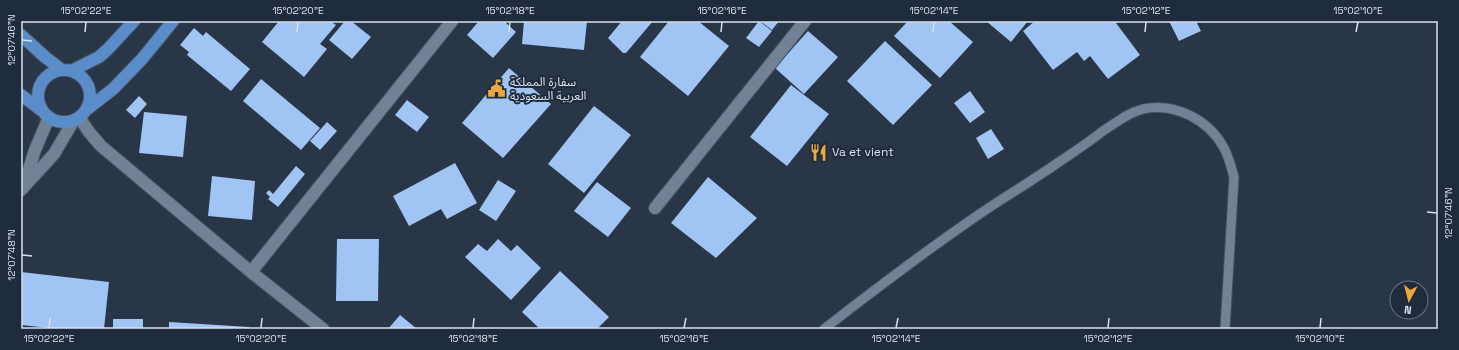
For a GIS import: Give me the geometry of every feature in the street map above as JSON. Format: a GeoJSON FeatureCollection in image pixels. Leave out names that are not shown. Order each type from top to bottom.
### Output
{"type":"FeatureCollection","features":[{"type":"Feature","properties":{"kind":"main road"},"geometry":{"type":"LineString","coordinates":[[45,113],[38,102],[39,87],[42,80],[48,75],[67,70],[99,57],[134,21]]}},
{"type":"Feature","properties":{"kind":"main road"},"geometry":{"type":"LineString","coordinates":[[21,95],[57,121],[65,122],[80,116],[113,90],[142,59],[173,21]]}},
{"type":"Feature","properties":{"kind":"main road"},"geometry":{"type":"LineString","coordinates":[[21,35],[46,58],[67,70],[78,74],[85,80],[90,95],[89,103],[80,116]]}},
{"type":"Feature","properties":{"kind":"street"},"geometry":{"type":"LineString","coordinates":[[251,272],[452,21]]}},
{"type":"Feature","properties":{"kind":"street"},"geometry":{"type":"LineString","coordinates":[[655,208],[805,21]]}},
{"type":"Feature","properties":{"kind":"street"},"geometry":{"type":"LineString","coordinates":[[22,188],[35,150],[45,113]]}},
{"type":"Feature","properties":{"kind":"street"},"geometry":{"type":"LineString","coordinates":[[22,188],[54,154],[80,116],[89,132],[101,146],[251,272],[323,329]]}},
{"type":"Feature","properties":{"kind":"lane"},"geometry":{"type":"LineString","coordinates":[[824,329],[946,238],[1129,113],[1143,109],[1158,108],[1172,109],[1186,113],[1209,128],[1225,149],[1230,161],[1234,177],[1225,329]]}},
{"type":"Feature","properties":{"kind":"building"},"geometry":{"type":"Polygon","coordinates":[[[279,21],[330,21],[336,25],[320,44],[327,49],[304,77],[262,42],[279,21]]]}},
{"type":"Feature","properties":{"kind":"building"},"geometry":{"type":"Polygon","coordinates":[[[345,21],[351,21],[371,37],[352,59],[329,40],[345,21]]]}},
{"type":"Feature","properties":{"kind":"building"},"geometry":{"type":"Polygon","coordinates":[[[479,21],[504,21],[516,32],[493,58],[467,35],[479,21]]]}},
{"type":"Feature","properties":{"kind":"building"},"geometry":{"type":"Polygon","coordinates":[[[524,21],[587,21],[584,50],[522,44],[524,21]]]}},
{"type":"Feature","properties":{"kind":"building"},"geometry":{"type":"Polygon","coordinates":[[[622,21],[653,21],[626,53],[623,53],[608,38],[622,21]]]}},
{"type":"Feature","properties":{"kind":"building"},"geometry":{"type":"Polygon","coordinates":[[[669,21],[698,21],[729,46],[688,96],[640,57],[669,21]]]}},
{"type":"Feature","properties":{"kind":"building"},"geometry":{"type":"Polygon","coordinates":[[[759,21],[772,31],[759,47],[746,38],[759,21]]]}},
{"type":"Feature","properties":{"kind":"building"},"geometry":{"type":"Polygon","coordinates":[[[760,21],[779,21],[772,30],[760,21]]]}},
{"type":"Feature","properties":{"kind":"building"},"geometry":{"type":"Polygon","coordinates":[[[908,21],[949,21],[973,42],[940,78],[894,36],[908,21]]]}},
{"type":"Feature","properties":{"kind":"building"},"geometry":{"type":"Polygon","coordinates":[[[986,21],[1028,21],[1011,42],[986,21]]]}},
{"type":"Feature","properties":{"kind":"building"},"geometry":{"type":"Polygon","coordinates":[[[1035,21],[1119,21],[1116,23],[1140,55],[1108,79],[1090,56],[1084,61],[1077,52],[1053,70],[1023,31],[1035,21]]]}},
{"type":"Feature","properties":{"kind":"building"},"geometry":{"type":"Polygon","coordinates":[[[1169,21],[1196,21],[1201,31],[1179,41],[1169,21]]]}},
{"type":"Feature","properties":{"kind":"building"},"geometry":{"type":"Polygon","coordinates":[[[194,28],[203,36],[206,32],[250,69],[231,91],[187,55],[189,52],[180,45],[194,28]]]}},
{"type":"Feature","properties":{"kind":"building"},"geometry":{"type":"Polygon","coordinates":[[[808,31],[838,57],[804,94],[775,68],[808,31]]]}},
{"type":"Feature","properties":{"kind":"building"},"geometry":{"type":"Polygon","coordinates":[[[885,41],[932,85],[893,125],[847,81],[885,41]]]}},
{"type":"Feature","properties":{"kind":"building"},"geometry":{"type":"Polygon","coordinates":[[[509,68],[551,104],[503,158],[462,123],[509,68]]]}},
{"type":"Feature","properties":{"kind":"building"},"geometry":{"type":"Polygon","coordinates":[[[261,79],[320,128],[301,150],[243,101],[261,79]]]}},
{"type":"Feature","properties":{"kind":"building"},"geometry":{"type":"Polygon","coordinates":[[[791,85],[829,114],[787,166],[750,137],[791,85]]]}},
{"type":"Feature","properties":{"kind":"building"},"geometry":{"type":"Polygon","coordinates":[[[970,91],[985,112],[970,123],[954,103],[970,91]]]}},
{"type":"Feature","properties":{"kind":"building"},"geometry":{"type":"Polygon","coordinates":[[[139,96],[147,104],[135,118],[126,110],[139,96]]]}},
{"type":"Feature","properties":{"kind":"building"},"geometry":{"type":"Polygon","coordinates":[[[407,100],[429,117],[417,132],[395,115],[407,100]]]}},
{"type":"Feature","properties":{"kind":"building"},"geometry":{"type":"Polygon","coordinates":[[[594,106],[631,135],[584,193],[548,164],[594,106]]]}},
{"type":"Feature","properties":{"kind":"building"},"geometry":{"type":"Polygon","coordinates":[[[144,112],[187,116],[183,157],[139,153],[144,112]]]}},
{"type":"Feature","properties":{"kind":"building"},"geometry":{"type":"Polygon","coordinates":[[[327,122],[337,131],[320,150],[310,141],[327,122]]]}},
{"type":"Feature","properties":{"kind":"building"},"geometry":{"type":"Polygon","coordinates":[[[991,129],[1004,149],[988,159],[976,138],[991,129]]]}},
{"type":"Feature","properties":{"kind":"building"},"geometry":{"type":"Polygon","coordinates":[[[455,163],[477,203],[447,219],[441,209],[409,226],[393,196],[455,163]]]}},
{"type":"Feature","properties":{"kind":"building"},"geometry":{"type":"Polygon","coordinates":[[[296,166],[305,174],[278,207],[268,199],[270,197],[266,193],[269,190],[273,194],[296,166]]]}},
{"type":"Feature","properties":{"kind":"building"},"geometry":{"type":"Polygon","coordinates":[[[212,176],[255,181],[252,220],[208,216],[212,176]]]}},
{"type":"Feature","properties":{"kind":"building"},"geometry":{"type":"Polygon","coordinates":[[[708,177],[757,218],[716,258],[671,223],[708,177]]]}},
{"type":"Feature","properties":{"kind":"building"},"geometry":{"type":"Polygon","coordinates":[[[498,180],[516,191],[496,221],[479,210],[498,180]]]}},
{"type":"Feature","properties":{"kind":"building"},"geometry":{"type":"Polygon","coordinates":[[[597,182],[631,208],[608,237],[574,211],[597,182]]]}},
{"type":"Feature","properties":{"kind":"building"},"geometry":{"type":"Polygon","coordinates":[[[337,239],[379,239],[378,301],[336,301],[337,239]]]}},
{"type":"Feature","properties":{"kind":"building"},"geometry":{"type":"Polygon","coordinates":[[[498,239],[511,251],[517,245],[541,268],[511,300],[465,257],[478,244],[487,251],[498,239]]]}},
{"type":"Feature","properties":{"kind":"building"},"geometry":{"type":"Polygon","coordinates":[[[560,271],[609,317],[597,329],[540,329],[522,312],[560,271]]]}},
{"type":"Feature","properties":{"kind":"building"},"geometry":{"type":"Polygon","coordinates":[[[21,272],[109,282],[104,329],[58,329],[21,325],[21,272]]]}},
{"type":"Feature","properties":{"kind":"building"},"geometry":{"type":"Polygon","coordinates":[[[400,315],[417,329],[388,329],[400,315]]]}},
{"type":"Feature","properties":{"kind":"building"},"geometry":{"type":"Polygon","coordinates":[[[113,319],[143,319],[143,329],[113,329],[113,319]]]}},
{"type":"Feature","properties":{"kind":"building"},"geometry":{"type":"Polygon","coordinates":[[[169,322],[249,327],[249,329],[169,329],[169,322]]]}},
{"type":"Feature","properties":{"kind":"place","name":"سفارة المملكة العربية السعودية"},"geometry":{"type":"Point","coordinates":[497,89]}},
{"type":"Feature","properties":{"kind":"place","name":"Va et vient"},"geometry":{"type":"Point","coordinates":[819,152]}}]}
